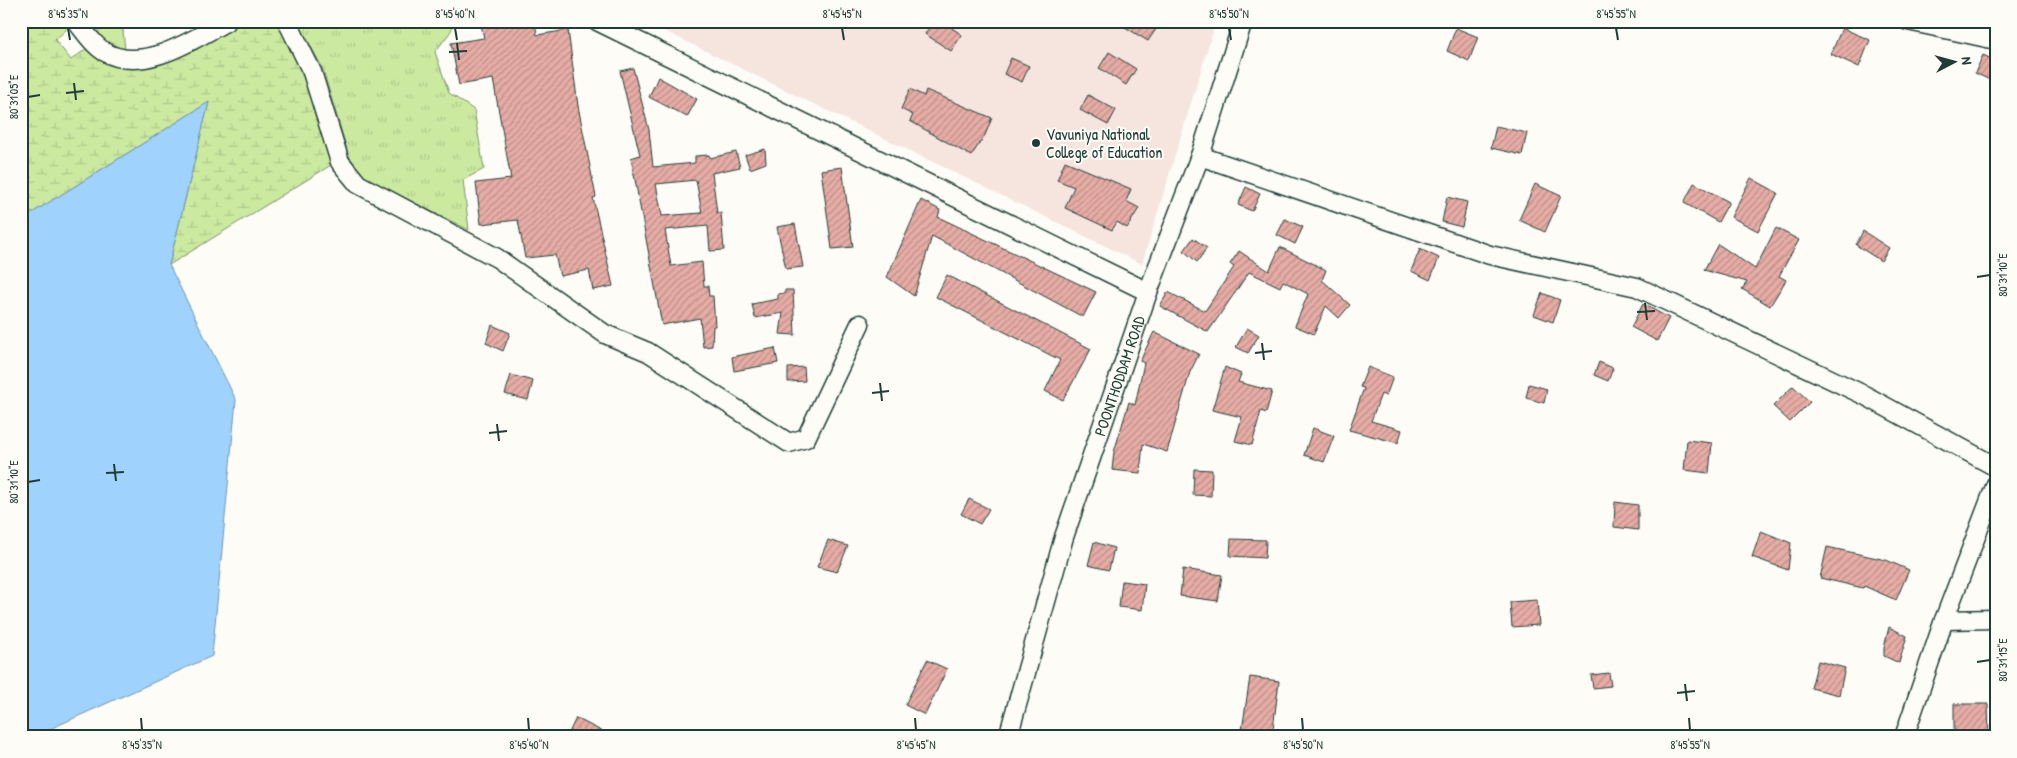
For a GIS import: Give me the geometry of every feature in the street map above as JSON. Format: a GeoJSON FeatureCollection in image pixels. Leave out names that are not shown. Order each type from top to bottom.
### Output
{"type":"FeatureCollection","features":[{"type":"Feature","properties":{"kind":"street"},"geometry":{"type":"LineString","coordinates":[[76,21],[104,52],[126,60],[169,52],[227,21]]}},
{"type":"Feature","properties":{"kind":"street"},"geometry":{"type":"LineString","coordinates":[[287,21],[312,72],[340,162],[358,184],[497,258],[605,334],[648,352],[789,443],[806,438],[860,324]]}},
{"type":"Feature","properties":{"kind":"street"},"geometry":{"type":"LineString","coordinates":[[597,21],[1148,292]]}},
{"type":"Feature","properties":{"kind":"street","name":"POONTHODDAM ROAD"},"geometry":{"type":"LineString","coordinates":[[1008,737],[1064,537],[1148,292],[1200,156],[1243,21]]}},
{"type":"Feature","properties":{"kind":"street"},"geometry":{"type":"LineString","coordinates":[[1908,21],[1996,40]]}},
{"type":"Feature","properties":{"kind":"street"},"geometry":{"type":"LineString","coordinates":[[1200,156],[1490,255],[1638,287],[1866,396],[1996,467]]}},
{"type":"Feature","properties":{"kind":"street"},"geometry":{"type":"LineString","coordinates":[[1904,737],[1944,620],[1996,484]]}},
{"type":"Feature","properties":{"kind":"street"},"geometry":{"type":"LineString","coordinates":[[1944,620],[1996,619]]}},
{"type":"Feature","properties":{"kind":"shaded area","name":"Vavuniya National College of Education"},"geometry":{"type":"Polygon","coordinates":[[[644,21],[1216,21],[1142,264],[644,21]]]}},
{"type":"Feature","properties":{"kind":"green space"},"geometry":{"type":"Polygon","coordinates":[[[21,21],[63,21],[69,27],[55,40],[71,60],[89,47],[172,59],[245,21],[278,21],[303,75],[331,165],[169,265],[209,102],[21,220],[21,21]]]}},
{"type":"Feature","properties":{"kind":"green space"},"geometry":{"type":"Polygon","coordinates":[[[89,21],[122,21],[125,50],[108,44],[89,21]]]}},
{"type":"Feature","properties":{"kind":"green space"},"geometry":{"type":"Polygon","coordinates":[[[297,21],[453,21],[451,31],[435,52],[449,93],[474,110],[484,169],[463,180],[469,230],[363,177],[349,156],[322,67],[297,21]]]}},
{"type":"Feature","properties":{"kind":"water"},"geometry":{"type":"Polygon","coordinates":[[[209,102],[169,265],[236,400],[212,656],[32,737],[21,737],[21,220],[209,102]]]}},
{"type":"Feature","properties":{"kind":"building"},"geometry":{"type":"Polygon","coordinates":[[[480,21],[535,21],[537,35],[568,30],[578,106],[596,197],[593,198],[613,286],[593,290],[589,270],[560,276],[555,255],[525,258],[518,220],[481,224],[476,183],[511,179],[493,79],[459,85],[451,43],[484,38],[480,21]]]}},
{"type":"Feature","properties":{"kind":"building"},"geometry":{"type":"Polygon","coordinates":[[[933,21],[942,21],[962,35],[951,51],[925,34],[933,21]]]}},
{"type":"Feature","properties":{"kind":"building"},"geometry":{"type":"Polygon","coordinates":[[[1115,21],[1149,21],[1158,26],[1148,41],[1115,21]]]}},
{"type":"Feature","properties":{"kind":"building"},"geometry":{"type":"Polygon","coordinates":[[[1456,28],[1478,37],[1469,61],[1447,51],[1456,28]]]}},
{"type":"Feature","properties":{"kind":"building"},"geometry":{"type":"Polygon","coordinates":[[[1842,28],[1870,40],[1859,67],[1831,54],[1842,28]]]}},
{"type":"Feature","properties":{"kind":"building"},"geometry":{"type":"Polygon","coordinates":[[[1109,52],[1136,69],[1126,85],[1099,68],[1109,52]]]}},
{"type":"Feature","properties":{"kind":"building"},"geometry":{"type":"Polygon","coordinates":[[[1983,55],[1996,61],[1996,68],[1990,80],[1975,73],[1983,55]]]}},
{"type":"Feature","properties":{"kind":"building"},"geometry":{"type":"Polygon","coordinates":[[[1011,58],[1029,66],[1022,82],[1004,74],[1011,58]]]}},
{"type":"Feature","properties":{"kind":"building"},"geometry":{"type":"Polygon","coordinates":[[[633,68],[649,130],[653,167],[695,163],[695,156],[709,155],[710,158],[736,152],[740,167],[712,173],[717,213],[721,213],[724,250],[710,251],[708,226],[665,230],[671,266],[702,262],[704,286],[708,286],[709,296],[713,296],[715,326],[713,326],[712,346],[703,347],[700,318],[662,325],[631,158],[640,155],[620,71],[633,68]],[[696,180],[656,184],[662,216],[702,213],[696,180]]]}},
{"type":"Feature","properties":{"kind":"building"},"geometry":{"type":"Polygon","coordinates":[[[658,77],[697,99],[687,117],[649,97],[658,77]]]}},
{"type":"Feature","properties":{"kind":"building"},"geometry":{"type":"Polygon","coordinates":[[[910,89],[924,96],[926,90],[992,118],[985,135],[971,156],[910,121],[913,115],[901,109],[910,89]]]}},
{"type":"Feature","properties":{"kind":"building"},"geometry":{"type":"Polygon","coordinates":[[[1088,95],[1116,110],[1108,125],[1080,110],[1088,95]]]}},
{"type":"Feature","properties":{"kind":"building"},"geometry":{"type":"Polygon","coordinates":[[[1496,126],[1527,133],[1522,155],[1491,148],[1496,126]]]}},
{"type":"Feature","properties":{"kind":"building"},"geometry":{"type":"Polygon","coordinates":[[[765,149],[766,163],[750,169],[745,155],[765,149]]]}},
{"type":"Feature","properties":{"kind":"building"},"geometry":{"type":"Polygon","coordinates":[[[1065,161],[1131,189],[1126,201],[1139,208],[1127,228],[1117,222],[1112,230],[1065,208],[1074,187],[1057,180],[1065,161]]]}},
{"type":"Feature","properties":{"kind":"building"},"geometry":{"type":"Polygon","coordinates":[[[842,167],[853,247],[832,249],[821,170],[842,167]]]}},
{"type":"Feature","properties":{"kind":"building"},"geometry":{"type":"Polygon","coordinates":[[[1751,178],[1778,193],[1758,231],[1731,217],[1751,178]]]}},
{"type":"Feature","properties":{"kind":"building"},"geometry":{"type":"Polygon","coordinates":[[[1694,183],[1729,202],[1718,222],[1684,203],[1694,183]]]}},
{"type":"Feature","properties":{"kind":"building"},"geometry":{"type":"Polygon","coordinates":[[[1535,184],[1561,196],[1545,232],[1519,220],[1535,184]]]}},
{"type":"Feature","properties":{"kind":"building"},"geometry":{"type":"Polygon","coordinates":[[[1246,187],[1260,194],[1252,211],[1238,205],[1246,187]]]}},
{"type":"Feature","properties":{"kind":"building"},"geometry":{"type":"Polygon","coordinates":[[[1447,197],[1467,202],[1462,227],[1442,222],[1447,197]]]}},
{"type":"Feature","properties":{"kind":"building"},"geometry":{"type":"Polygon","coordinates":[[[921,200],[940,210],[938,217],[1096,292],[1083,317],[932,236],[914,296],[887,277],[921,200]]]}},
{"type":"Feature","properties":{"kind":"building"},"geometry":{"type":"Polygon","coordinates":[[[1285,219],[1303,227],[1295,244],[1277,235],[1285,219]]]}},
{"type":"Feature","properties":{"kind":"building"},"geometry":{"type":"Polygon","coordinates":[[[795,224],[803,267],[786,269],[777,227],[795,224]]]}},
{"type":"Feature","properties":{"kind":"building"},"geometry":{"type":"Polygon","coordinates":[[[1776,228],[1799,240],[1779,276],[1786,280],[1770,306],[1742,289],[1747,282],[1704,270],[1718,244],[1755,269],[1776,228]]]}},
{"type":"Feature","properties":{"kind":"building"},"geometry":{"type":"Polygon","coordinates":[[[1863,231],[1889,248],[1881,261],[1856,245],[1863,231]]]}},
{"type":"Feature","properties":{"kind":"building"},"geometry":{"type":"Polygon","coordinates":[[[1193,238],[1207,248],[1197,262],[1184,251],[1193,238]]]}},
{"type":"Feature","properties":{"kind":"building"},"geometry":{"type":"Polygon","coordinates":[[[1280,247],[1326,270],[1322,280],[1350,305],[1339,318],[1326,306],[1314,334],[1295,326],[1308,294],[1283,281],[1280,287],[1249,272],[1208,332],[1160,306],[1168,292],[1205,311],[1234,267],[1230,264],[1239,251],[1269,271],[1280,247]]]}},
{"type":"Feature","properties":{"kind":"building"},"geometry":{"type":"Polygon","coordinates":[[[1420,249],[1439,258],[1430,280],[1411,271],[1420,249]]]}},
{"type":"Feature","properties":{"kind":"building"},"geometry":{"type":"Polygon","coordinates":[[[947,275],[1091,349],[1063,400],[1045,391],[1060,360],[936,297],[947,275]]]}},
{"type":"Feature","properties":{"kind":"building"},"geometry":{"type":"Polygon","coordinates":[[[785,290],[793,290],[795,335],[780,334],[783,313],[755,318],[752,304],[778,299],[778,294],[785,293],[785,290]]]}},
{"type":"Feature","properties":{"kind":"building"},"geometry":{"type":"Polygon","coordinates":[[[1542,293],[1560,300],[1553,322],[1534,315],[1542,293]]]}},
{"type":"Feature","properties":{"kind":"building"},"geometry":{"type":"Polygon","coordinates":[[[1643,304],[1669,318],[1657,341],[1631,327],[1643,304]]]}},
{"type":"Feature","properties":{"kind":"building"},"geometry":{"type":"Polygon","coordinates":[[[492,325],[510,333],[503,351],[486,343],[492,325]]]}},
{"type":"Feature","properties":{"kind":"building"},"geometry":{"type":"Polygon","coordinates":[[[1247,328],[1259,335],[1248,353],[1236,347],[1247,328]]]}},
{"type":"Feature","properties":{"kind":"building"},"geometry":{"type":"Polygon","coordinates":[[[1154,332],[1199,354],[1190,372],[1167,452],[1143,444],[1140,473],[1112,470],[1114,452],[1129,402],[1135,405],[1144,363],[1140,361],[1154,332]]]}},
{"type":"Feature","properties":{"kind":"building"},"geometry":{"type":"Polygon","coordinates":[[[775,348],[778,363],[734,371],[732,357],[775,348]]]}},
{"type":"Feature","properties":{"kind":"building"},"geometry":{"type":"Polygon","coordinates":[[[1599,362],[1613,368],[1608,381],[1594,375],[1599,362]]]}},
{"type":"Feature","properties":{"kind":"building"},"geometry":{"type":"Polygon","coordinates":[[[804,367],[805,381],[788,382],[788,368],[804,367]]]}},
{"type":"Feature","properties":{"kind":"building"},"geometry":{"type":"Polygon","coordinates":[[[1225,367],[1241,374],[1238,382],[1272,391],[1266,413],[1261,411],[1252,445],[1235,441],[1242,417],[1212,410],[1225,367]]]}},
{"type":"Feature","properties":{"kind":"building"},"geometry":{"type":"Polygon","coordinates":[[[1368,367],[1393,377],[1386,396],[1381,394],[1371,421],[1402,430],[1398,443],[1349,430],[1364,388],[1360,387],[1368,367]]]}},
{"type":"Feature","properties":{"kind":"building"},"geometry":{"type":"Polygon","coordinates":[[[511,375],[533,381],[528,400],[505,394],[511,375]]]}},
{"type":"Feature","properties":{"kind":"building"},"geometry":{"type":"Polygon","coordinates":[[[1529,384],[1547,389],[1544,403],[1526,398],[1529,384]]]}},
{"type":"Feature","properties":{"kind":"building"},"geometry":{"type":"Polygon","coordinates":[[[1793,386],[1810,402],[1790,422],[1773,406],[1793,386]]]}},
{"type":"Feature","properties":{"kind":"building"},"geometry":{"type":"Polygon","coordinates":[[[1313,428],[1334,436],[1324,462],[1304,455],[1313,428]]]}},
{"type":"Feature","properties":{"kind":"building"},"geometry":{"type":"Polygon","coordinates":[[[1687,440],[1712,443],[1709,473],[1684,470],[1687,440]]]}},
{"type":"Feature","properties":{"kind":"building"},"geometry":{"type":"Polygon","coordinates":[[[1194,469],[1212,470],[1211,496],[1193,495],[1194,469]]]}},
{"type":"Feature","properties":{"kind":"building"},"geometry":{"type":"Polygon","coordinates":[[[969,499],[989,509],[980,524],[961,514],[969,499]]]}},
{"type":"Feature","properties":{"kind":"building"},"geometry":{"type":"Polygon","coordinates":[[[1615,502],[1638,505],[1638,530],[1614,527],[1615,502]]]}},
{"type":"Feature","properties":{"kind":"building"},"geometry":{"type":"Polygon","coordinates":[[[1761,531],[1791,543],[1788,570],[1752,557],[1761,531]]]}},
{"type":"Feature","properties":{"kind":"building"},"geometry":{"type":"Polygon","coordinates":[[[1231,539],[1266,540],[1265,558],[1230,556],[1231,539]]]}},
{"type":"Feature","properties":{"kind":"building"},"geometry":{"type":"Polygon","coordinates":[[[828,540],[848,546],[837,572],[817,567],[828,540]]]}},
{"type":"Feature","properties":{"kind":"building"},"geometry":{"type":"Polygon","coordinates":[[[1094,542],[1114,548],[1109,570],[1088,565],[1094,542]]]}},
{"type":"Feature","properties":{"kind":"building"},"geometry":{"type":"Polygon","coordinates":[[[1827,547],[1886,560],[1909,570],[1896,600],[1864,586],[1863,588],[1820,578],[1827,547]]]}},
{"type":"Feature","properties":{"kind":"building"},"geometry":{"type":"Polygon","coordinates":[[[1183,569],[1222,575],[1218,601],[1180,596],[1183,569]]]}},
{"type":"Feature","properties":{"kind":"building"},"geometry":{"type":"Polygon","coordinates":[[[1122,581],[1145,584],[1142,610],[1119,607],[1122,581]]]}},
{"type":"Feature","properties":{"kind":"building"},"geometry":{"type":"Polygon","coordinates":[[[1537,600],[1539,625],[1512,627],[1510,602],[1537,600]]]}},
{"type":"Feature","properties":{"kind":"building"},"geometry":{"type":"Polygon","coordinates":[[[1889,627],[1907,636],[1899,663],[1884,656],[1889,627]]]}},
{"type":"Feature","properties":{"kind":"building"},"geometry":{"type":"Polygon","coordinates":[[[927,660],[947,669],[925,715],[905,705],[927,660]]]}},
{"type":"Feature","properties":{"kind":"building"},"geometry":{"type":"Polygon","coordinates":[[[1818,661],[1845,668],[1839,695],[1811,688],[1818,661]]]}},
{"type":"Feature","properties":{"kind":"building"},"geometry":{"type":"Polygon","coordinates":[[[1609,673],[1611,686],[1593,688],[1591,675],[1609,673]]]}},
{"type":"Feature","properties":{"kind":"building"},"geometry":{"type":"Polygon","coordinates":[[[1250,677],[1279,681],[1272,737],[1241,737],[1250,677]]]}},
{"type":"Feature","properties":{"kind":"building"},"geometry":{"type":"Polygon","coordinates":[[[1954,704],[1988,704],[1989,737],[1954,737],[1954,704]]]}},
{"type":"Feature","properties":{"kind":"building"},"geometry":{"type":"Polygon","coordinates":[[[576,718],[613,737],[567,737],[576,718]]]}},
{"type":"Feature","properties":{"kind":"place","name":"Vavuniya National College of Education"},"geometry":{"type":"Point","coordinates":[1036,143]}}]}
